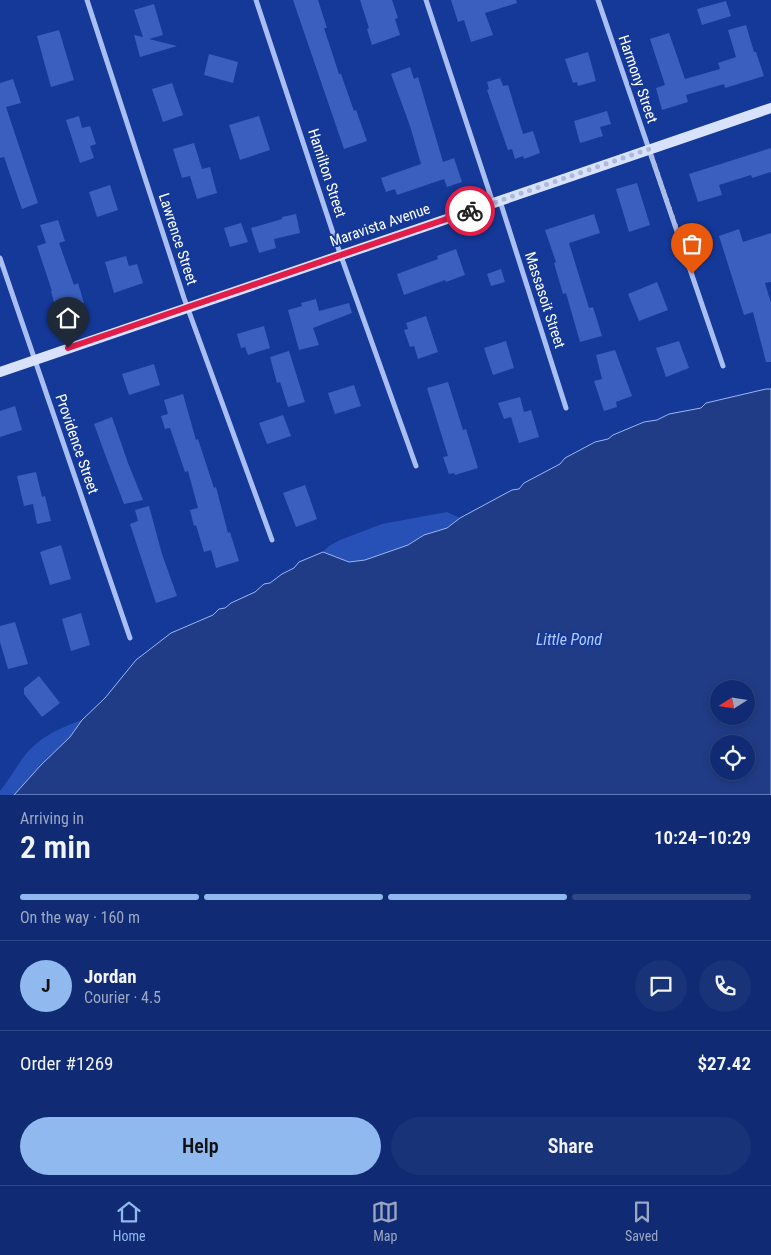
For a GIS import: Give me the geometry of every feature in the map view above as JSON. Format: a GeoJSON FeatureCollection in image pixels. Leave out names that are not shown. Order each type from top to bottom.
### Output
{"type":"FeatureCollection","features":[{"type":"Feature","properties":{"kind":"main road","name":"Maravista Avenue"},"geometry":{"type":"LineString","coordinates":[[0,372],[771,108]]}},
{"type":"Feature","properties":{"kind":"street","name":"Lawrence Street"},"geometry":{"type":"LineString","coordinates":[[87,0],[188,307],[272,540]]}},
{"type":"Feature","properties":{"kind":"street","name":"Hamilton Street"},"geometry":{"type":"LineString","coordinates":[[256,0],[416,466]]}},
{"type":"Feature","properties":{"kind":"street","name":"Massasoit Street"},"geometry":{"type":"LineString","coordinates":[[426,0],[497,201],[566,408]]}},
{"type":"Feature","properties":{"kind":"street","name":"Harmony Street"},"geometry":{"type":"LineString","coordinates":[[598,0],[723,366]]}},
{"type":"Feature","properties":{"kind":"street","name":"Providence Street"},"geometry":{"type":"LineString","coordinates":[[0,258],[130,638]]}},
{"type":"Feature","properties":{"kind":"shaded area"},"geometry":{"type":"Polygon","coordinates":[[[447,512],[460,518],[447,528],[424,535],[408,545],[365,560],[349,562],[323,552],[340,540],[382,524],[447,512]]]}},
{"type":"Feature","properties":{"kind":"shaded area"},"geometry":{"type":"Polygon","coordinates":[[[82,720],[70,737],[14,795],[0,795],[0,791],[20,762],[35,745],[57,730],[82,720]]]}},
{"type":"Feature","properties":{"kind":"water","name":"Little Pond"},"geometry":{"type":"Polygon","coordinates":[[[771,389],[771,795],[14,795],[70,737],[82,720],[105,698],[136,660],[171,633],[213,615],[219,609],[225,608],[231,603],[255,592],[264,584],[270,583],[294,568],[299,562],[323,552],[349,562],[365,560],[408,545],[424,535],[447,528],[460,518],[512,490],[519,489],[524,483],[560,464],[565,458],[595,442],[608,439],[644,422],[657,420],[669,414],[701,408],[706,403],[771,389]]]}},
{"type":"Feature","properties":{"kind":"building"},"geometry":{"type":"Polygon","coordinates":[[[293,0],[318,0],[327,28],[324,28],[339,74],[341,74],[367,141],[344,149],[293,0]]]}},
{"type":"Feature","properties":{"kind":"building"},"geometry":{"type":"Polygon","coordinates":[[[360,0],[392,0],[398,18],[395,19],[400,35],[372,45],[360,0]]]}},
{"type":"Feature","properties":{"kind":"building"},"geometry":{"type":"Polygon","coordinates":[[[451,0],[516,0],[517,3],[485,13],[493,35],[471,42],[464,20],[458,22],[451,0]]]}},
{"type":"Feature","properties":{"kind":"building"},"geometry":{"type":"Polygon","coordinates":[[[726,1],[731,16],[702,25],[697,9],[726,1]]]}},
{"type":"Feature","properties":{"kind":"building"},"geometry":{"type":"Polygon","coordinates":[[[154,4],[163,35],[149,39],[177,46],[140,57],[134,35],[143,37],[134,10],[154,4]]]}},
{"type":"Feature","properties":{"kind":"building"},"geometry":{"type":"Polygon","coordinates":[[[746,25],[764,76],[725,88],[724,84],[686,95],[688,102],[662,110],[656,88],[665,85],[650,39],[669,33],[685,79],[720,69],[718,63],[736,57],[728,30],[746,25]]]}},
{"type":"Feature","properties":{"kind":"building"},"geometry":{"type":"Polygon","coordinates":[[[59,30],[74,80],[51,87],[37,36],[59,30]]]}},
{"type":"Feature","properties":{"kind":"building"},"geometry":{"type":"Polygon","coordinates":[[[588,52],[596,81],[578,86],[577,82],[573,83],[565,59],[588,52]]]}},
{"type":"Feature","properties":{"kind":"building"},"geometry":{"type":"Polygon","coordinates":[[[209,54],[238,62],[233,83],[204,75],[209,54]]]}},
{"type":"Feature","properties":{"kind":"building"},"geometry":{"type":"Polygon","coordinates":[[[410,67],[414,79],[418,77],[443,162],[454,158],[462,182],[447,187],[444,179],[397,195],[395,189],[386,192],[381,178],[421,164],[410,126],[391,74],[410,67]]]}},
{"type":"Feature","properties":{"kind":"building"},"geometry":{"type":"Polygon","coordinates":[[[500,78],[503,86],[508,85],[523,134],[533,131],[540,153],[524,159],[523,156],[515,159],[512,149],[508,150],[487,90],[489,89],[487,82],[500,78]]]}},
{"type":"Feature","properties":{"kind":"building"},"geometry":{"type":"Polygon","coordinates":[[[13,79],[21,103],[6,107],[38,203],[22,209],[4,157],[0,158],[0,83],[13,79]]]}},
{"type":"Feature","properties":{"kind":"building"},"geometry":{"type":"Polygon","coordinates":[[[172,83],[183,115],[163,122],[152,89],[172,83]]]}},
{"type":"Feature","properties":{"kind":"building"},"geometry":{"type":"Polygon","coordinates":[[[607,111],[611,124],[600,127],[603,136],[580,143],[574,121],[607,111]]]}},
{"type":"Feature","properties":{"kind":"building"},"geometry":{"type":"Polygon","coordinates":[[[79,116],[82,128],[90,126],[96,144],[90,146],[94,158],[80,163],[66,120],[79,116]]]}},
{"type":"Feature","properties":{"kind":"building"},"geometry":{"type":"Polygon","coordinates":[[[259,116],[270,150],[240,160],[229,125],[259,116]]]}},
{"type":"Feature","properties":{"kind":"building"},"geometry":{"type":"Polygon","coordinates":[[[194,143],[202,169],[210,167],[217,193],[197,199],[190,176],[182,178],[173,149],[194,143]]]}},
{"type":"Feature","properties":{"kind":"building"},"geometry":{"type":"Polygon","coordinates":[[[771,148],[771,172],[752,178],[751,175],[719,185],[722,195],[698,202],[689,174],[771,148]]]}},
{"type":"Feature","properties":{"kind":"building"},"geometry":{"type":"Polygon","coordinates":[[[637,183],[650,225],[629,232],[616,189],[637,183]]]}},
{"type":"Feature","properties":{"kind":"building"},"geometry":{"type":"Polygon","coordinates":[[[110,185],[118,210],[97,217],[89,192],[110,185]]]}},
{"type":"Feature","properties":{"kind":"building"},"geometry":{"type":"Polygon","coordinates":[[[296,214],[300,233],[274,239],[276,248],[259,253],[251,228],[296,214]]]}},
{"type":"Feature","properties":{"kind":"building"},"geometry":{"type":"Polygon","coordinates":[[[594,214],[600,233],[569,243],[589,308],[593,307],[602,336],[580,342],[566,293],[563,294],[554,263],[556,262],[545,230],[594,214]]]}},
{"type":"Feature","properties":{"kind":"building"},"geometry":{"type":"Polygon","coordinates":[[[58,220],[65,241],[59,243],[74,285],[78,283],[84,303],[56,310],[52,291],[37,246],[46,243],[40,225],[58,220]]]}},
{"type":"Feature","properties":{"kind":"building"},"geometry":{"type":"Polygon","coordinates":[[[241,223],[248,242],[230,247],[224,228],[241,223]]]}},
{"type":"Feature","properties":{"kind":"building"},"geometry":{"type":"Polygon","coordinates":[[[739,229],[743,242],[771,233],[771,282],[765,283],[771,303],[771,362],[766,362],[753,312],[744,315],[719,236],[739,229]]]}},
{"type":"Feature","properties":{"kind":"building"},"geometry":{"type":"Polygon","coordinates":[[[456,249],[465,275],[404,295],[397,274],[438,259],[437,256],[456,249]]]}},
{"type":"Feature","properties":{"kind":"building"},"geometry":{"type":"Polygon","coordinates":[[[126,256],[129,266],[137,264],[143,283],[114,293],[105,262],[126,256]]]}},
{"type":"Feature","properties":{"kind":"building"},"geometry":{"type":"Polygon","coordinates":[[[501,269],[505,282],[491,286],[487,274],[501,269]]]}},
{"type":"Feature","properties":{"kind":"building"},"geometry":{"type":"Polygon","coordinates":[[[657,282],[668,310],[639,321],[628,294],[657,282]]]}},
{"type":"Feature","properties":{"kind":"building"},"geometry":{"type":"Polygon","coordinates":[[[316,299],[319,311],[349,303],[352,313],[313,328],[319,345],[299,350],[288,310],[302,306],[301,303],[316,299]]]}},
{"type":"Feature","properties":{"kind":"building"},"geometry":{"type":"Polygon","coordinates":[[[426,316],[438,352],[418,359],[414,346],[410,347],[404,330],[408,329],[406,323],[426,316]]]}},
{"type":"Feature","properties":{"kind":"building"},"geometry":{"type":"Polygon","coordinates":[[[264,326],[270,348],[248,355],[245,347],[241,348],[237,334],[264,326]]]}},
{"type":"Feature","properties":{"kind":"building"},"geometry":{"type":"Polygon","coordinates":[[[506,341],[514,368],[493,375],[484,348],[506,341]]]}},
{"type":"Feature","properties":{"kind":"building"},"geometry":{"type":"Polygon","coordinates":[[[679,341],[689,368],[666,377],[656,348],[679,341]]]}},
{"type":"Feature","properties":{"kind":"building"},"geometry":{"type":"Polygon","coordinates":[[[615,350],[632,396],[616,402],[617,407],[604,411],[594,381],[602,379],[596,355],[615,350]]]}},
{"type":"Feature","properties":{"kind":"building"},"geometry":{"type":"Polygon","coordinates":[[[289,351],[305,402],[288,407],[280,382],[277,383],[270,357],[289,351]]]}},
{"type":"Feature","properties":{"kind":"building"},"geometry":{"type":"Polygon","coordinates":[[[154,364],[160,385],[129,395],[122,374],[154,364]]]}},
{"type":"Feature","properties":{"kind":"building"},"geometry":{"type":"Polygon","coordinates":[[[448,382],[463,430],[466,429],[478,468],[455,475],[454,473],[449,474],[443,457],[448,456],[427,388],[448,382]]]}},
{"type":"Feature","properties":{"kind":"building"},"geometry":{"type":"Polygon","coordinates":[[[354,385],[361,406],[335,414],[328,393],[354,385]]]}},
{"type":"Feature","properties":{"kind":"building"},"geometry":{"type":"Polygon","coordinates":[[[183,394],[196,440],[198,439],[214,488],[216,487],[228,533],[230,532],[239,561],[216,568],[211,550],[204,552],[196,525],[194,526],[190,510],[198,508],[188,471],[185,472],[170,428],[165,429],[161,416],[168,414],[164,400],[183,394]]]}},
{"type":"Feature","properties":{"kind":"building"},"geometry":{"type":"Polygon","coordinates":[[[520,397],[524,412],[531,410],[539,437],[519,443],[511,417],[504,419],[498,403],[520,397]]]}},
{"type":"Feature","properties":{"kind":"building"},"geometry":{"type":"Polygon","coordinates":[[[15,406],[22,430],[0,437],[0,411],[15,406]]]}},
{"type":"Feature","properties":{"kind":"building"},"geometry":{"type":"Polygon","coordinates":[[[283,415],[291,436],[267,444],[259,423],[283,415]]]}},
{"type":"Feature","properties":{"kind":"building"},"geometry":{"type":"Polygon","coordinates":[[[112,417],[143,500],[124,504],[106,457],[94,424],[112,417]]]}},
{"type":"Feature","properties":{"kind":"building"},"geometry":{"type":"Polygon","coordinates":[[[36,472],[42,497],[45,496],[51,521],[37,524],[33,504],[24,506],[17,476],[36,472]]]}},
{"type":"Feature","properties":{"kind":"building"},"geometry":{"type":"Polygon","coordinates":[[[305,485],[317,519],[296,527],[283,493],[305,485]]]}},
{"type":"Feature","properties":{"kind":"building"},"geometry":{"type":"Polygon","coordinates":[[[149,506],[162,554],[177,596],[156,603],[130,524],[138,521],[135,510],[149,506]]]}},
{"type":"Feature","properties":{"kind":"building"},"geometry":{"type":"Polygon","coordinates":[[[61,545],[71,579],[50,585],[40,552],[61,545]]]}},
{"type":"Feature","properties":{"kind":"building"},"geometry":{"type":"Polygon","coordinates":[[[81,613],[90,645],[71,651],[62,619],[81,613]]]}},
{"type":"Feature","properties":{"kind":"building"},"geometry":{"type":"Polygon","coordinates":[[[15,622],[28,664],[8,669],[0,642],[0,626],[15,622]]]}},
{"type":"Feature","properties":{"kind":"building"},"geometry":{"type":"Polygon","coordinates":[[[39,676],[60,703],[42,717],[24,694],[24,688],[39,676]]]}},
{"type":"Feature","properties":{"kind":"way so far"},"geometry":{"type":"LineString","coordinates":[[470,211],[649,149],[692,274]]}},
{"type":"Feature","properties":{"kind":"route"},"geometry":{"type":"LineString","coordinates":[[68,348],[470,211]]}}]}
